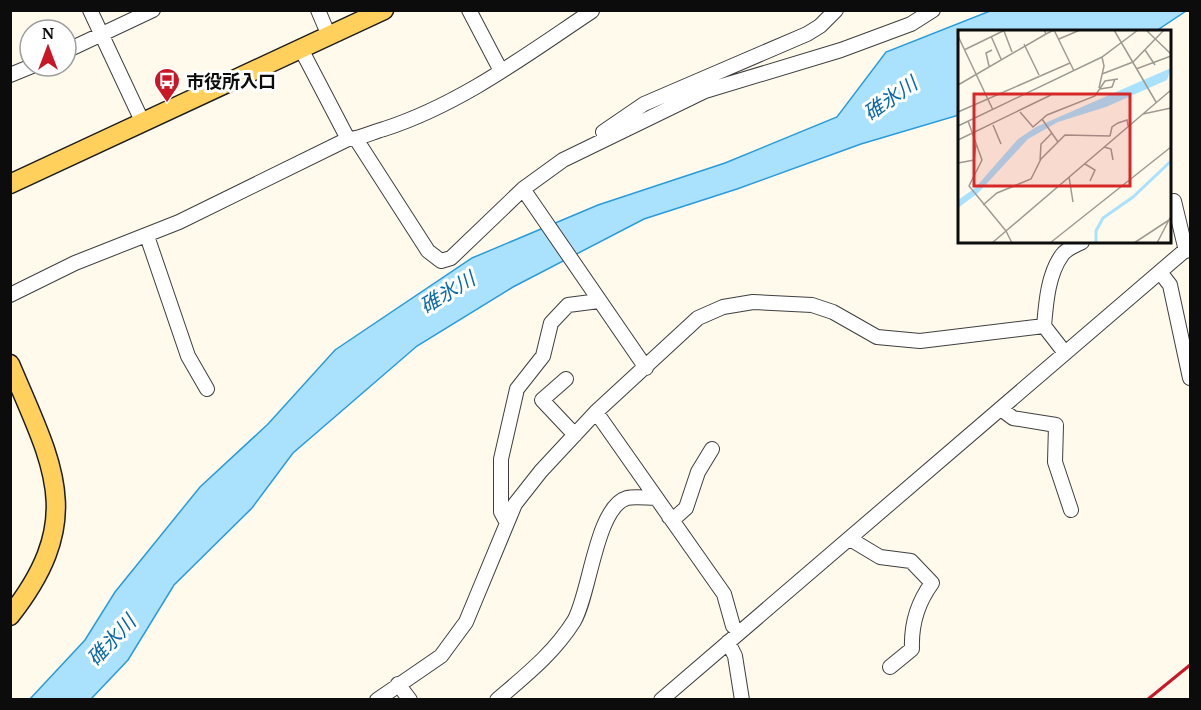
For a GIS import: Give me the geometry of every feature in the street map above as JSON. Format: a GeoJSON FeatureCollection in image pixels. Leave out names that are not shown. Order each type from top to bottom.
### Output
{"type":"FeatureCollection","features":[{"type":"Feature","properties":{"kind":"main road"},"geometry":{"type":"LineString","coordinates":[[10,184],[384,10]]}},
{"type":"Feature","properties":{"kind":"main road"},"geometry":{"type":"LineString","coordinates":[[10,364],[14,383],[47,452],[57,509],[54,536],[44,566],[10,616]]}},
{"type":"Feature","properties":{"kind":"street"},"geometry":{"type":"LineString","coordinates":[[90,10],[143,123]]}},
{"type":"Feature","properties":{"kind":"street"},"geometry":{"type":"LineString","coordinates":[[78,46],[153,10]]}},
{"type":"Feature","properties":{"kind":"street"},"geometry":{"type":"LineString","coordinates":[[318,10],[329,36]]}},
{"type":"Feature","properties":{"kind":"street"},"geometry":{"type":"LineString","coordinates":[[469,10],[501,71]]}},
{"type":"Feature","properties":{"kind":"street"},"geometry":{"type":"LineString","coordinates":[[592,145],[593,139],[644,104],[807,34],[820,26],[836,10]]}},
{"type":"Feature","properties":{"kind":"street"},"geometry":{"type":"LineString","coordinates":[[301,49],[352,139],[423,244],[441,261],[451,258],[563,160],[592,145],[705,91],[840,50],[910,24],[933,10]]}},
{"type":"Feature","properties":{"kind":"street"},"geometry":{"type":"LineString","coordinates":[[10,295],[75,263],[147,236],[352,139],[449,103],[592,11]]}},
{"type":"Feature","properties":{"kind":"street"},"geometry":{"type":"LineString","coordinates":[[526,192],[646,368]]}},
{"type":"Feature","properties":{"kind":"street"},"geometry":{"type":"LineString","coordinates":[[661,699],[1188,248],[1174,201],[1171,202]]}},
{"type":"Feature","properties":{"kind":"street"},"geometry":{"type":"LineString","coordinates":[[147,236],[188,356],[207,388]]}},
{"type":"Feature","properties":{"kind":"street"},"geometry":{"type":"LineString","coordinates":[[1065,353],[1044,326],[1053,275],[1063,253],[1080,243]]}},
{"type":"Feature","properties":{"kind":"street"},"geometry":{"type":"LineString","coordinates":[[1160,272],[1170,285],[1191,378]]}},
{"type":"Feature","properties":{"kind":"street"},"geometry":{"type":"LineString","coordinates":[[507,523],[501,512],[501,459],[517,389],[543,356],[551,323],[568,305],[597,298]]}},
{"type":"Feature","properties":{"kind":"street"},"geometry":{"type":"LineString","coordinates":[[377,699],[441,656],[466,622],[521,495],[596,412],[698,318],[723,308],[753,302],[812,305],[833,312],[877,337],[920,340],[1044,326]]}},
{"type":"Feature","properties":{"kind":"street"},"geometry":{"type":"LineString","coordinates":[[566,379],[542,400],[575,435]]}},
{"type":"Feature","properties":{"kind":"street"},"geometry":{"type":"LineString","coordinates":[[1000,410],[1013,418],[1056,425],[1055,462],[1071,510]]}},
{"type":"Feature","properties":{"kind":"street"},"geometry":{"type":"LineString","coordinates":[[596,412],[724,594],[733,626],[740,632]]}},
{"type":"Feature","properties":{"kind":"street"},"geometry":{"type":"LineString","coordinates":[[669,517],[677,516],[686,508],[698,472],[712,449]]}},
{"type":"Feature","properties":{"kind":"street"},"geometry":{"type":"LineString","coordinates":[[497,699],[541,663],[575,619],[587,590],[604,526],[616,504],[627,498],[655,498]]}},
{"type":"Feature","properties":{"kind":"street"},"geometry":{"type":"LineString","coordinates":[[850,539],[880,557],[911,561],[932,583],[922,598],[911,633],[912,649],[890,667]]}},
{"type":"Feature","properties":{"kind":"street"},"geometry":{"type":"LineString","coordinates":[[728,642],[735,656],[742,699]]}},
{"type":"Feature","properties":{"kind":"street"},"geometry":{"type":"LineString","coordinates":[[398,684],[410,699]]}},
{"type":"Feature","properties":{"kind":"water","name":"碓氷川"},"geometry":{"type":"Polygon","coordinates":[[[990,11],[1186,11],[1158,30],[958,30],[958,115],[861,144],[737,189],[644,219],[513,287],[417,346],[293,453],[252,508],[174,585],[128,660],[91,699],[29,700],[85,640],[115,592],[200,487],[268,424],[335,350],[472,258],[598,205],[725,163],[837,117],[886,52],[990,11]]]}},
{"type":"Feature","properties":{"kind":"railway"},"geometry":{"type":"LineString","coordinates":[[1147,700],[1190,665]]}},
{"type":"Feature","properties":{"kind":"place","name":"市役所入口"},"geometry":{"type":"Point","coordinates":[167,104]}}]}
